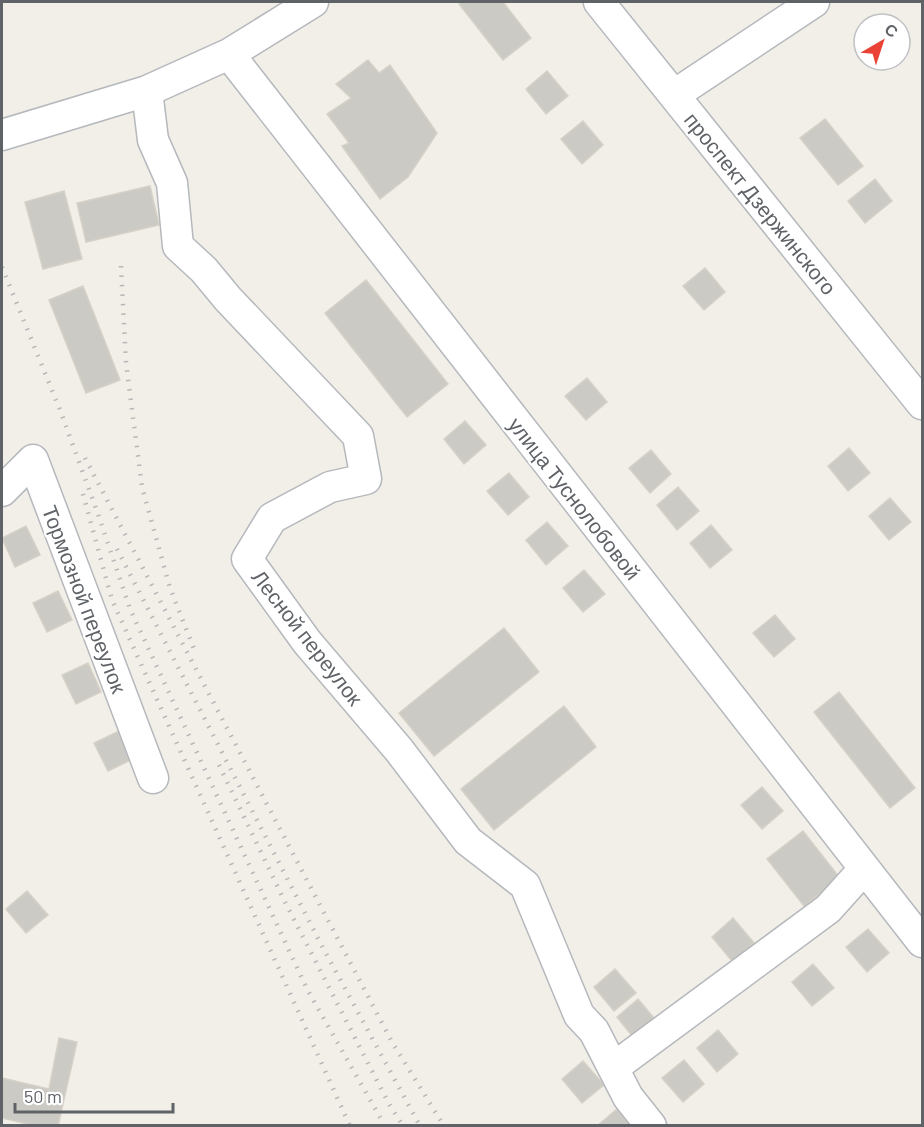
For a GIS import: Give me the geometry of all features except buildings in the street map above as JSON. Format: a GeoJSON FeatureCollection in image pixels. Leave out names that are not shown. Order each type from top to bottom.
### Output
{"type":"FeatureCollection","features":[{"type":"Feature","properties":{"kind":"street"},"geometry":{"type":"LineString","coordinates":[[2,135],[147,92],[229,54],[313,2]]}},
{"type":"Feature","properties":{"kind":"street","name":"проспект Дзержинского"},"geometry":{"type":"LineString","coordinates":[[599,2],[922,404]]}},
{"type":"Feature","properties":{"kind":"street"},"geometry":{"type":"LineString","coordinates":[[674,95],[814,2]]}},
{"type":"Feature","properties":{"kind":"street","name":"улица Туснолобовой"},"geometry":{"type":"LineString","coordinates":[[229,54],[922,942]]}},
{"type":"Feature","properties":{"kind":"street","name":"Лесной переулок"},"geometry":{"type":"LineString","coordinates":[[147,92],[153,140],[172,183],[178,246],[204,270],[228,299],[358,436],[366,479],[330,487],[272,518],[247,559],[307,642],[399,750],[468,842],[525,885],[579,1015],[594,1031],[628,1097],[651,1125]]}},
{"type":"Feature","properties":{"kind":"street","name":"Тормозной переулок"},"geometry":{"type":"LineString","coordinates":[[2,491],[33,460],[153,778]]}},
{"type":"Feature","properties":{"kind":"street"},"geometry":{"type":"LineString","coordinates":[[613,1068],[828,909],[864,869]]}},
{"type":"Feature","properties":{"kind":"railway"},"geometry":{"type":"LineString","coordinates":[[121,266],[126,363],[142,487],[170,588],[196,654]]}},
{"type":"Feature","properties":{"kind":"railway"},"geometry":{"type":"LineString","coordinates":[[2,267],[60,410],[130,609],[307,989],[385,1126]]}},
{"type":"Feature","properties":{"kind":"railway"},"geometry":{"type":"LineString","coordinates":[[85,458],[392,1042],[444,1126]]}},
{"type":"Feature","properties":{"kind":"railway"},"geometry":{"type":"LineString","coordinates":[[83,494],[112,600],[350,1126]]}},
{"type":"Feature","properties":{"kind":"railway"},"geometry":{"type":"LineString","coordinates":[[117,549],[323,948],[420,1126]]}},
{"type":"Feature","properties":{"kind":"railway"},"geometry":{"type":"LineString","coordinates":[[219,765],[286,904],[389,1104],[403,1126]]}}]}
